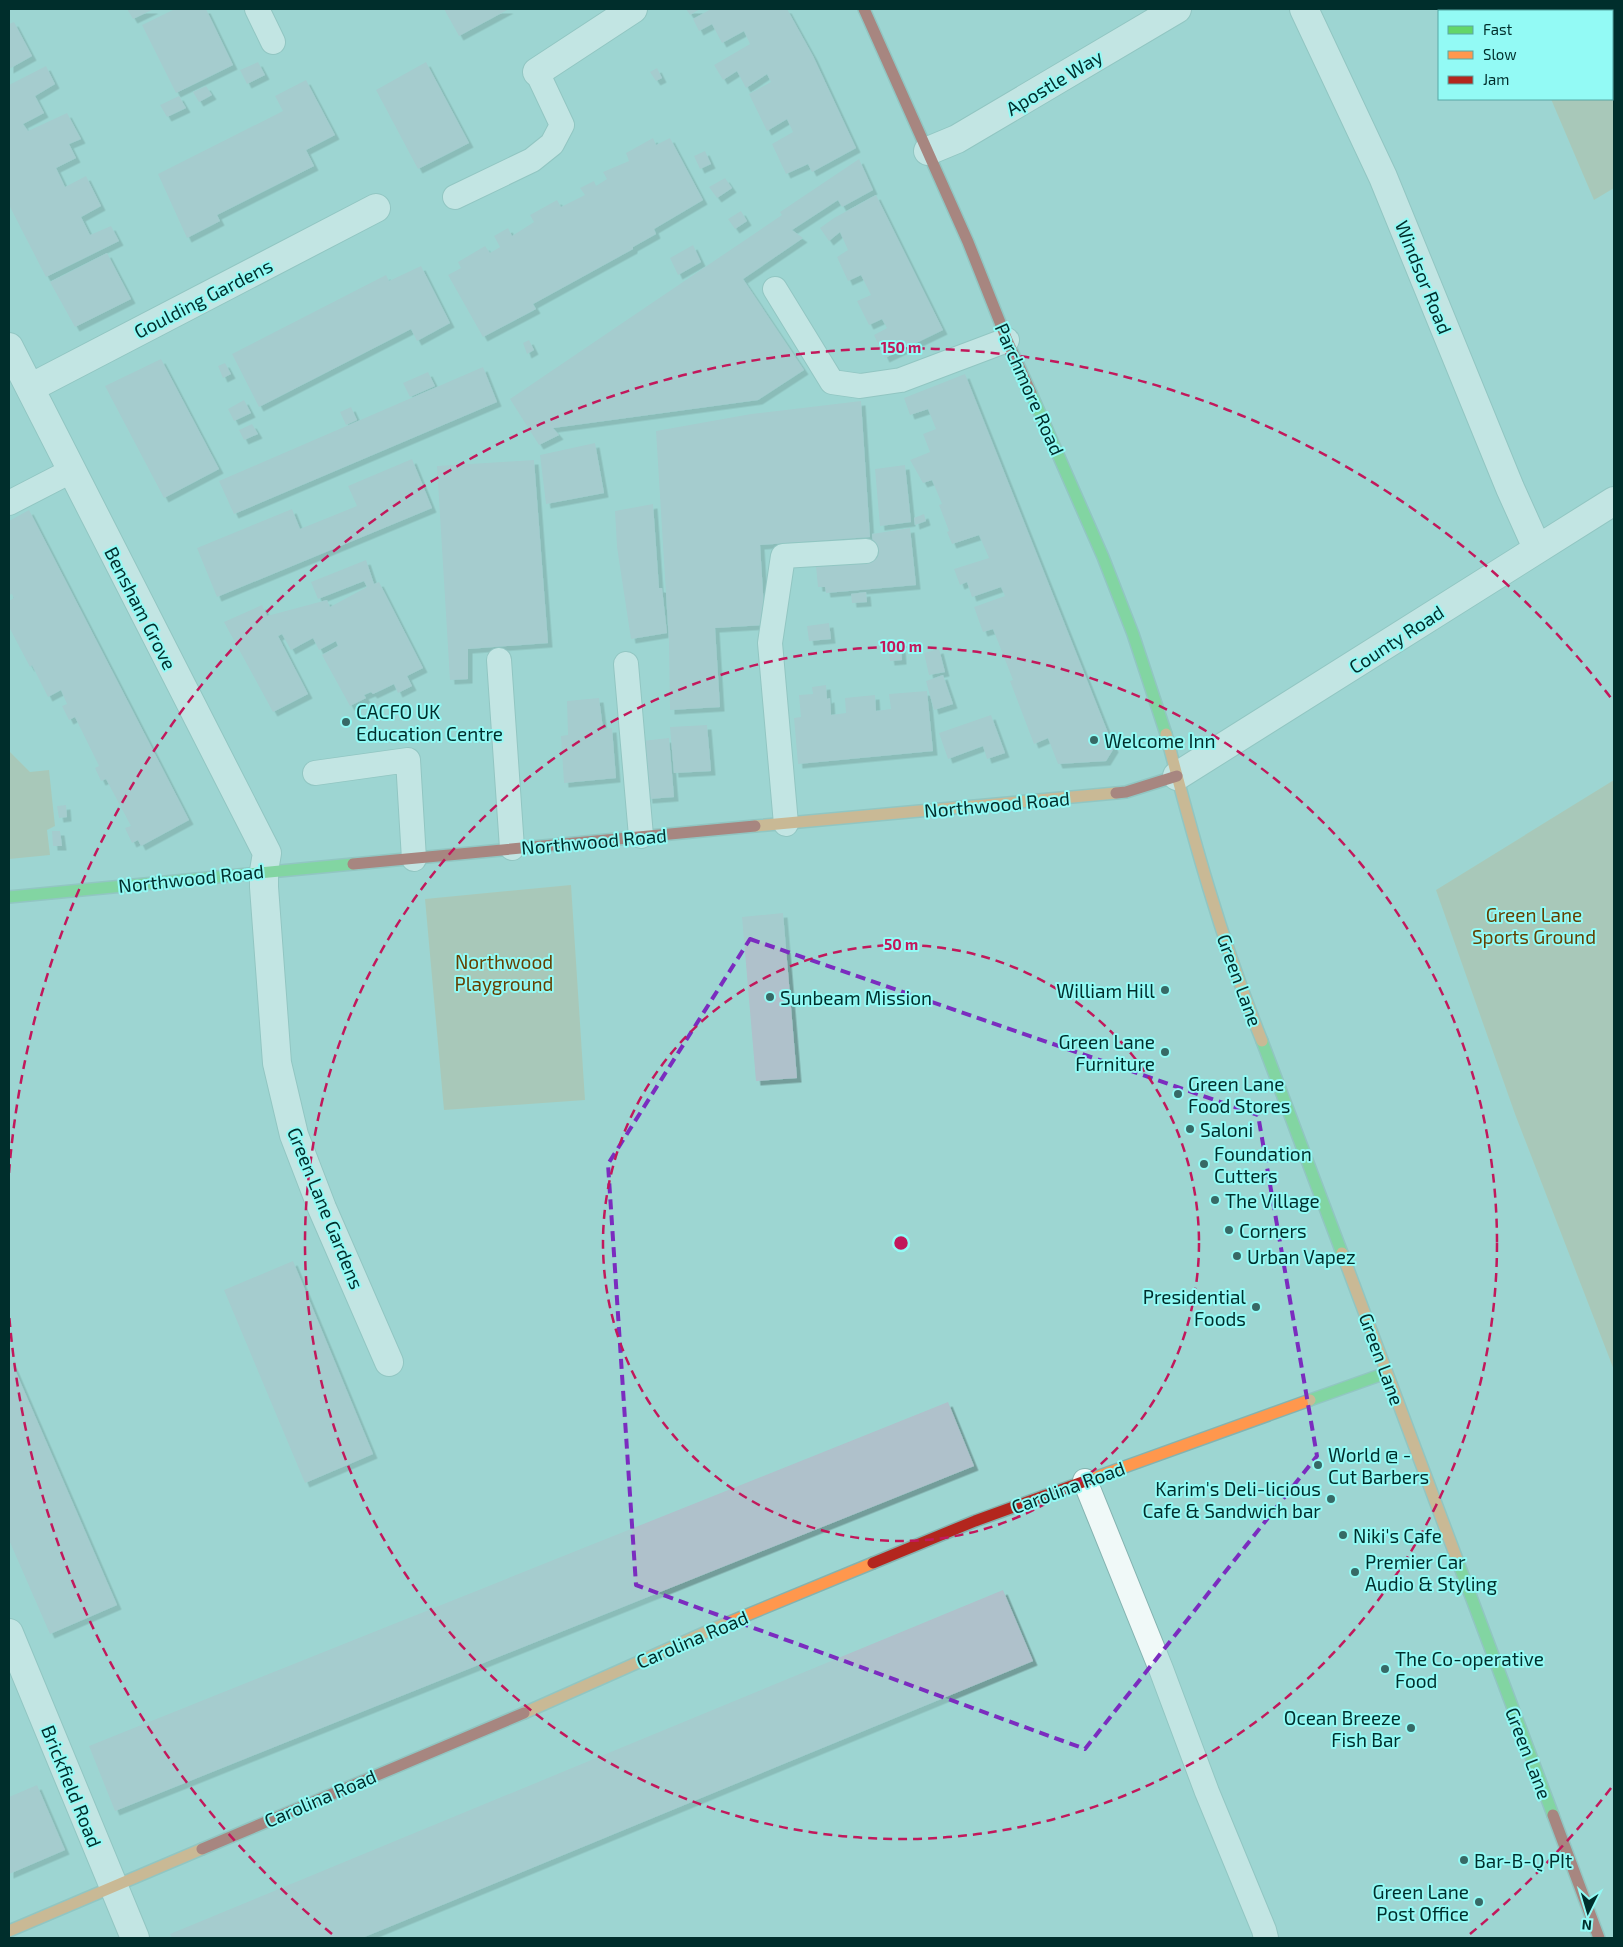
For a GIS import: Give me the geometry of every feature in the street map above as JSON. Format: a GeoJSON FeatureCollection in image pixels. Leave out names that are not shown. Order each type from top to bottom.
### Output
{"type":"FeatureCollection","features":[{"type":"Feature","properties":{"kind":"street"},"geometry":{"type":"LineString","coordinates":[[538,72],[633,9]]}},
{"type":"Feature","properties":{"kind":"street","name":"Parchmore Road"},"geometry":{"type":"LineString","coordinates":[[864,9],[968,242],[1007,340],[1096,540],[1133,634],[1164,725],[1178,776]]}},
{"type":"Feature","properties":{"kind":"street","name":"Apostle Way"},"geometry":{"type":"LineString","coordinates":[[928,151],[957,139],[1177,9]]}},
{"type":"Feature","properties":{"kind":"street","name":"Windsor Road"},"geometry":{"type":"LineString","coordinates":[[1304,9],[1383,177],[1510,488],[1537,548]]}},
{"type":"Feature","properties":{"kind":"street","name":"Goulding Gardens"},"geometry":{"type":"LineString","coordinates":[[30,388],[376,208]]}},
{"type":"Feature","properties":{"kind":"street","name":"Bensham Grove"},"geometry":{"type":"LineString","coordinates":[[9,347],[267,853],[264,871]]}},
{"type":"Feature","properties":{"kind":"street","name":"County Road"},"geometry":{"type":"LineString","coordinates":[[1178,776],[1614,501]]}},
{"type":"Feature","properties":{"kind":"street","name":"Northwood Road"},"geometry":{"type":"LineString","coordinates":[[9,897],[264,871],[414,859],[512,848],[1126,792],[1178,776]]}},
{"type":"Feature","properties":{"kind":"street","name":"Green Lane"},"geometry":{"type":"LineString","coordinates":[[1178,776],[1215,909],[1246,999],[1599,1938]]}},
{"type":"Feature","properties":{"kind":"street","name":"Green Lane Gardens"},"geometry":{"type":"LineString","coordinates":[[264,871],[278,1063],[294,1135],[322,1208],[389,1362]]}},
{"type":"Feature","properties":{"kind":"street","name":"Carolina Road"},"geometry":{"type":"LineString","coordinates":[[9,1931],[113,1885],[517,1716],[731,1622],[975,1521],[1386,1373]]}},
{"type":"Feature","properties":{"kind":"street","name":"Brickfield Road"},"geometry":{"type":"LineString","coordinates":[[9,1633],[135,1938]]}},
{"type":"Feature","properties":{"kind":"lane"},"geometry":{"type":"LineString","coordinates":[[257,9],[273,42]]}},
{"type":"Feature","properties":{"kind":"lane"},"geometry":{"type":"LineString","coordinates":[[455,197],[532,160],[552,144],[562,125],[538,72]]}},
{"type":"Feature","properties":{"kind":"lane"},"geometry":{"type":"LineString","coordinates":[[775,289],[832,382],[860,386],[901,380],[1007,340]]}},
{"type":"Feature","properties":{"kind":"lane"},"geometry":{"type":"LineString","coordinates":[[9,503],[71,471]]}},
{"type":"Feature","properties":{"kind":"lane"},"geometry":{"type":"LineString","coordinates":[[786,824],[770,643],[783,556],[866,551]]}},
{"type":"Feature","properties":{"kind":"lane"},"geometry":{"type":"LineString","coordinates":[[498,660],[512,848]]}},
{"type":"Feature","properties":{"kind":"lane"},"geometry":{"type":"LineString","coordinates":[[626,664],[642,836]]}},
{"type":"Feature","properties":{"kind":"lane"},"geometry":{"type":"LineString","coordinates":[[314,773],[408,760],[414,859]]}},
{"type":"Feature","properties":{"kind":"lane"},"geometry":{"type":"LineString","coordinates":[[1084,1481],[1162,1669],[1207,1792],[1266,1938]]}},
{"type":"Feature","properties":{"kind":"highlighted area"},"geometry":{"type":"Polygon","coordinates":[[[750,939],[1258,1115],[1317,1456],[1085,1749],[636,1585],[608,1164],[750,939]]]}},
{"type":"Feature","properties":{"kind":"green space"},"geometry":{"type":"Polygon","coordinates":[[[1614,9],[1614,188],[1594,200],[1551,100],[1613,100],[1613,10],[1512,10],[1614,9]]]}},
{"type":"Feature","properties":{"kind":"green space"},"geometry":{"type":"Polygon","coordinates":[[[9,751],[30,772],[49,770],[55,826],[47,830],[50,855],[9,859],[9,751]]]}},
{"type":"Feature","properties":{"kind":"green space","name":"Green Lane Sports Ground"},"geometry":{"type":"Polygon","coordinates":[[[1614,780],[1614,1370],[1515,1114],[1436,890],[1614,780]]]}},
{"type":"Feature","properties":{"kind":"green space","name":"Northwood Playground"},"geometry":{"type":"Polygon","coordinates":[[[571,885],[585,1100],[444,1110],[425,899],[571,885]]]}},
{"type":"Feature","properties":{"kind":"building"},"geometry":{"type":"Polygon","coordinates":[[[127,9],[154,9],[133,19],[127,9]]]}},
{"type":"Feature","properties":{"kind":"building"},"geometry":{"type":"Polygon","coordinates":[[[175,9],[206,9],[233,65],[176,93],[142,25],[175,9]]]}},
{"type":"Feature","properties":{"kind":"building"},"geometry":{"type":"Polygon","coordinates":[[[444,9],[509,9],[459,36],[444,9]]]}},
{"type":"Feature","properties":{"kind":"building"},"geometry":{"type":"Polygon","coordinates":[[[686,9],[700,9],[690,15],[686,9]]]}},
{"type":"Feature","properties":{"kind":"building"},"geometry":{"type":"Polygon","coordinates":[[[711,9],[787,9],[813,56],[856,148],[812,172],[808,164],[786,174],[772,144],[793,132],[787,119],[767,131],[749,94],[771,82],[767,74],[746,88],[737,71],[723,80],[714,65],[750,44],[744,31],[722,43],[712,24],[699,31],[693,19],[711,9]]]}},
{"type":"Feature","properties":{"kind":"building"},"geometry":{"type":"Polygon","coordinates":[[[14,22],[32,56],[9,69],[9,24],[14,22]]]}},
{"type":"Feature","properties":{"kind":"building"},"geometry":{"type":"Polygon","coordinates":[[[258,62],[265,75],[247,84],[240,70],[258,62]]]}},
{"type":"Feature","properties":{"kind":"building"},"geometry":{"type":"Polygon","coordinates":[[[426,62],[469,143],[418,169],[376,90],[426,62]]]}},
{"type":"Feature","properties":{"kind":"building"},"geometry":{"type":"Polygon","coordinates":[[[46,66],[55,84],[35,96],[44,113],[23,124],[28,131],[67,113],[81,139],[69,144],[76,158],[56,168],[65,187],[86,176],[101,206],[81,217],[90,235],[111,226],[119,241],[46,277],[9,205],[9,85],[46,66]]]}},
{"type":"Feature","properties":{"kind":"building"},"geometry":{"type":"Polygon","coordinates":[[[657,68],[662,78],[656,81],[650,72],[657,68]]]}},
{"type":"Feature","properties":{"kind":"building"},"geometry":{"type":"Polygon","coordinates":[[[306,80],[335,135],[306,150],[314,166],[217,215],[220,221],[187,238],[158,174],[283,111],[275,96],[306,80]]]}},
{"type":"Feature","properties":{"kind":"building"},"geometry":{"type":"Polygon","coordinates":[[[206,86],[212,95],[199,102],[193,92],[206,86]]]}},
{"type":"Feature","properties":{"kind":"building"},"geometry":{"type":"Polygon","coordinates":[[[179,96],[186,108],[167,117],[160,105],[179,96]]]}},
{"type":"Feature","properties":{"kind":"building"},"geometry":{"type":"Polygon","coordinates":[[[653,138],[656,145],[670,138],[703,200],[654,229],[656,234],[633,247],[633,249],[533,304],[536,309],[483,337],[448,275],[461,268],[458,262],[485,246],[490,253],[500,247],[494,236],[508,228],[512,236],[534,222],[530,215],[557,200],[561,207],[585,195],[580,188],[594,181],[596,186],[607,179],[603,172],[629,161],[626,153],[653,138]]]}},
{"type":"Feature","properties":{"kind":"building"},"geometry":{"type":"Polygon","coordinates":[[[705,151],[711,164],[700,169],[694,156],[705,151]]]}},
{"type":"Feature","properties":{"kind":"building"},"geometry":{"type":"Polygon","coordinates":[[[859,159],[873,190],[842,207],[838,200],[792,230],[803,238],[743,279],[804,370],[758,400],[553,428],[559,435],[539,445],[510,399],[782,215],[780,212],[859,159]]]}},
{"type":"Feature","properties":{"kind":"building"},"geometry":{"type":"Polygon","coordinates":[[[725,178],[732,188],[717,198],[709,187],[725,178]]]}},
{"type":"Feature","properties":{"kind":"building"},"geometry":{"type":"Polygon","coordinates":[[[876,195],[943,330],[885,358],[874,335],[887,328],[882,319],[869,325],[857,301],[871,295],[861,275],[848,281],[837,257],[848,250],[840,232],[829,241],[820,228],[834,218],[876,195]]]}},
{"type":"Feature","properties":{"kind":"building"},"geometry":{"type":"Polygon","coordinates":[[[741,211],[747,221],[735,229],[728,219],[741,211]]]}},
{"type":"Feature","properties":{"kind":"building"},"geometry":{"type":"Polygon","coordinates":[[[693,245],[701,262],[678,275],[670,258],[693,245]]]}},
{"type":"Feature","properties":{"kind":"building"},"geometry":{"type":"Polygon","coordinates":[[[107,253],[131,299],[75,327],[50,282],[107,253]]]}},
{"type":"Feature","properties":{"kind":"building"},"geometry":{"type":"Polygon","coordinates":[[[421,266],[450,323],[417,341],[411,329],[259,407],[232,354],[386,275],[389,281],[421,266]]]}},
{"type":"Feature","properties":{"kind":"building"},"geometry":{"type":"Polygon","coordinates":[[[529,340],[534,350],[527,354],[523,343],[529,340]]]}},
{"type":"Feature","properties":{"kind":"building"},"geometry":{"type":"Polygon","coordinates":[[[161,359],[219,469],[164,498],[105,386],[161,359]]]}},
{"type":"Feature","properties":{"kind":"building"},"geometry":{"type":"Polygon","coordinates":[[[225,363],[231,374],[223,378],[218,366],[225,363]]]}},
{"type":"Feature","properties":{"kind":"building"},"geometry":{"type":"Polygon","coordinates":[[[483,367],[497,402],[234,514],[219,481],[483,367]]]}},
{"type":"Feature","properties":{"kind":"building"},"geometry":{"type":"Polygon","coordinates":[[[428,372],[435,386],[410,397],[403,383],[428,372]]]}},
{"type":"Feature","properties":{"kind":"building"},"geometry":{"type":"Polygon","coordinates":[[[965,374],[1114,748],[1106,761],[1058,764],[1048,738],[1034,744],[1010,681],[1013,680],[993,629],[983,632],[974,607],[1005,596],[1001,587],[972,597],[967,582],[960,585],[954,569],[989,558],[979,535],[952,544],[939,505],[942,504],[932,480],[923,483],[910,460],[930,452],[923,434],[936,429],[928,409],[910,415],[904,398],[965,374]]]}},
{"type":"Feature","properties":{"kind":"building"},"geometry":{"type":"Polygon","coordinates":[[[244,400],[251,413],[234,421],[228,409],[244,400]]]}},
{"type":"Feature","properties":{"kind":"building"},"geometry":{"type":"Polygon","coordinates":[[[861,401],[870,537],[760,545],[765,625],[715,628],[720,707],[670,710],[669,642],[656,431],[751,414],[861,401]]]}},
{"type":"Feature","properties":{"kind":"building"},"geometry":{"type":"Polygon","coordinates":[[[351,407],[357,420],[346,425],[340,412],[351,407]]]}},
{"type":"Feature","properties":{"kind":"building"},"geometry":{"type":"Polygon","coordinates":[[[252,424],[258,434],[244,440],[239,430],[252,424]]]}},
{"type":"Feature","properties":{"kind":"building"},"geometry":{"type":"Polygon","coordinates":[[[595,443],[604,493],[546,504],[540,455],[595,443]]]}},
{"type":"Feature","properties":{"kind":"building"},"geometry":{"type":"Polygon","coordinates":[[[412,459],[432,508],[217,597],[197,548],[292,509],[300,529],[357,506],[348,486],[412,459]]]}},
{"type":"Feature","properties":{"kind":"building"},"geometry":{"type":"Polygon","coordinates":[[[534,460],[548,643],[468,649],[468,679],[450,680],[437,466],[534,460]]]}},
{"type":"Feature","properties":{"kind":"building"},"geometry":{"type":"Polygon","coordinates":[[[905,465],[911,522],[880,526],[875,469],[905,465]]]}},
{"type":"Feature","properties":{"kind":"building"},"geometry":{"type":"Polygon","coordinates":[[[653,504],[659,588],[662,588],[667,633],[631,639],[617,547],[615,511],[653,504]]]}},
{"type":"Feature","properties":{"kind":"building"},"geometry":{"type":"Polygon","coordinates":[[[29,510],[189,820],[141,846],[138,840],[132,843],[125,828],[131,826],[106,779],[101,781],[95,768],[99,766],[75,717],[69,720],[62,706],[67,704],[61,690],[48,697],[32,665],[30,667],[9,627],[9,601],[14,598],[12,594],[9,595],[9,521],[29,510]]]}},
{"type":"Feature","properties":{"kind":"building"},"geometry":{"type":"Polygon","coordinates":[[[924,514],[926,521],[915,525],[914,518],[924,514]]]}},
{"type":"Feature","properties":{"kind":"building"},"geometry":{"type":"Polygon","coordinates":[[[910,528],[916,585],[826,593],[825,587],[818,587],[816,566],[874,560],[872,534],[910,528]]]}},
{"type":"Feature","properties":{"kind":"building"},"geometry":{"type":"Polygon","coordinates":[[[366,560],[374,584],[379,582],[423,668],[407,676],[412,686],[398,693],[394,684],[373,694],[371,692],[364,695],[366,698],[350,706],[322,655],[338,646],[336,641],[319,650],[313,638],[291,650],[282,634],[278,636],[308,694],[273,712],[224,622],[262,605],[267,616],[327,600],[330,607],[367,587],[364,581],[318,599],[311,582],[366,560]]]}},
{"type":"Feature","properties":{"kind":"building"},"geometry":{"type":"Polygon","coordinates":[[[866,592],[867,602],[852,603],[851,594],[866,592]]]}},
{"type":"Feature","properties":{"kind":"building"},"geometry":{"type":"Polygon","coordinates":[[[829,623],[831,639],[809,641],[807,626],[829,623]]]}},
{"type":"Feature","properties":{"kind":"building"},"geometry":{"type":"Polygon","coordinates":[[[901,645],[902,660],[890,661],[888,646],[901,645]]]}},
{"type":"Feature","properties":{"kind":"building"},"geometry":{"type":"Polygon","coordinates":[[[939,649],[945,672],[929,675],[924,653],[939,649]]]}},
{"type":"Feature","properties":{"kind":"building"},"geometry":{"type":"Polygon","coordinates":[[[943,675],[953,704],[934,710],[926,681],[943,675]]]}},
{"type":"Feature","properties":{"kind":"building"},"geometry":{"type":"Polygon","coordinates":[[[826,685],[827,699],[830,698],[831,715],[846,713],[845,698],[875,695],[876,711],[891,709],[889,694],[927,691],[933,751],[798,764],[794,718],[801,717],[799,695],[813,694],[812,687],[826,685]]]}},
{"type":"Feature","properties":{"kind":"building"},"geometry":{"type":"Polygon","coordinates":[[[599,698],[603,729],[612,728],[616,778],[564,783],[561,736],[568,735],[567,701],[599,698]]]}},
{"type":"Feature","properties":{"kind":"building"},"geometry":{"type":"Polygon","coordinates":[[[991,715],[1005,753],[987,759],[983,746],[948,759],[939,733],[991,715]]]}},
{"type":"Feature","properties":{"kind":"building"},"geometry":{"type":"Polygon","coordinates":[[[707,725],[711,771],[674,773],[670,727],[707,725]]]}},
{"type":"Feature","properties":{"kind":"building"},"geometry":{"type":"Polygon","coordinates":[[[669,738],[674,797],[648,799],[642,741],[669,738]]]}},
{"type":"Feature","properties":{"kind":"building"},"geometry":{"type":"Polygon","coordinates":[[[66,805],[67,817],[59,818],[57,806],[66,805]]]}},
{"type":"Feature","properties":{"kind":"building"},"geometry":{"type":"Polygon","coordinates":[[[52,831],[60,831],[62,846],[53,846],[52,831]]]}},
{"type":"Feature","properties":{"kind":"building","name":"Sunbeam Mission"},"geometry":{"type":"Polygon","coordinates":[[[783,913],[797,1078],[756,1081],[742,917],[783,913]]]}},
{"type":"Feature","properties":{"kind":"building"},"geometry":{"type":"Polygon","coordinates":[[[293,1261],[373,1454],[305,1483],[224,1290],[293,1261]]]}},
{"type":"Feature","properties":{"kind":"building"},"geometry":{"type":"Polygon","coordinates":[[[9,1356],[117,1605],[50,1634],[9,1540],[9,1356]]]}},
{"type":"Feature","properties":{"kind":"building"},"geometry":{"type":"Polygon","coordinates":[[[948,1402],[974,1466],[115,1811],[89,1746],[948,1402]]]}},
{"type":"Feature","properties":{"kind":"building"},"geometry":{"type":"Polygon","coordinates":[[[1003,1590],[1033,1661],[362,1938],[172,1938],[170,1934],[1003,1590]]]}},
{"type":"Feature","properties":{"kind":"building"},"geometry":{"type":"Polygon","coordinates":[[[37,1785],[65,1850],[9,1874],[9,1797],[37,1785]]]}},
{"type":"Feature","properties":{"kind":"traffic: fast"},"geometry":{"type":"LineString","coordinates":[[1031,393],[1103,557],[1133,634],[1166,734]]}},
{"type":"Feature","properties":{"kind":"traffic: fast"},"geometry":{"type":"LineString","coordinates":[[9,897],[353,864]]}},
{"type":"Feature","properties":{"kind":"traffic: fast"},"geometry":{"type":"LineString","coordinates":[[1262,1041],[1342,1253]]}},
{"type":"Feature","properties":{"kind":"traffic: fast"},"geometry":{"type":"LineString","coordinates":[[1310,1400],[1386,1373]]}},
{"type":"Feature","properties":{"kind":"traffic: fast"},"geometry":{"type":"LineString","coordinates":[[1458,1562],[1553,1815]]}},
{"type":"Feature","properties":{"kind":"traffic: slow"},"geometry":{"type":"LineString","coordinates":[[1166,734],[1221,928],[1262,1041]]}},
{"type":"Feature","properties":{"kind":"traffic: slow"},"geometry":{"type":"LineString","coordinates":[[755,826],[1116,793]]}},
{"type":"Feature","properties":{"kind":"traffic: slow"},"geometry":{"type":"LineString","coordinates":[[1342,1253],[1458,1562]]}},
{"type":"Feature","properties":{"kind":"traffic: slow"},"geometry":{"type":"LineString","coordinates":[[1091,1479],[1310,1400]]}},
{"type":"Feature","properties":{"kind":"traffic: slow"},"geometry":{"type":"LineString","coordinates":[[524,1713],[713,1629],[873,1563]]}},
{"type":"Feature","properties":{"kind":"traffic: slow"},"geometry":{"type":"LineString","coordinates":[[9,1931],[202,1849]]}},
{"type":"Feature","properties":{"kind":"traffic: jam"},"geometry":{"type":"LineString","coordinates":[[864,9],[968,242],[1007,340],[1031,393]]}},
{"type":"Feature","properties":{"kind":"traffic: jam"},"geometry":{"type":"LineString","coordinates":[[1116,793],[1126,792],[1177,776]]}},
{"type":"Feature","properties":{"kind":"traffic: jam"},"geometry":{"type":"LineString","coordinates":[[353,864],[755,826]]}},
{"type":"Feature","properties":{"kind":"traffic: jam"},"geometry":{"type":"LineString","coordinates":[[873,1563],[975,1521],[1091,1479]]}},
{"type":"Feature","properties":{"kind":"traffic: jam"},"geometry":{"type":"LineString","coordinates":[[202,1849],[524,1713]]}},
{"type":"Feature","properties":{"kind":"traffic: jam"},"geometry":{"type":"LineString","coordinates":[[1553,1815],[1599,1938]]}},
{"type":"Feature","properties":{"kind":"place","name":"CACFO UK Education Centre"},"geometry":{"type":"Point","coordinates":[346,722]}},
{"type":"Feature","properties":{"kind":"place","name":"Welcome Inn"},"geometry":{"type":"Point","coordinates":[1094,740]}},
{"type":"Feature","properties":{"kind":"place","name":"William Hill"},"geometry":{"type":"Point","coordinates":[1165,990]}},
{"type":"Feature","properties":{"kind":"place","name":"Sunbeam Mission"},"geometry":{"type":"Point","coordinates":[770,997]}},
{"type":"Feature","properties":{"kind":"place","name":"Green Lane Furniture"},"geometry":{"type":"Point","coordinates":[1165,1052]}},
{"type":"Feature","properties":{"kind":"place","name":"Green Lane Food Stores"},"geometry":{"type":"Point","coordinates":[1178,1094]}},
{"type":"Feature","properties":{"kind":"place","name":"Saloni"},"geometry":{"type":"Point","coordinates":[1190,1129]}},
{"type":"Feature","properties":{"kind":"place","name":"Foundation Cutters"},"geometry":{"type":"Point","coordinates":[1204,1164]}},
{"type":"Feature","properties":{"kind":"place","name":"The Village"},"geometry":{"type":"Point","coordinates":[1215,1200]}},
{"type":"Feature","properties":{"kind":"place","name":"Corners"},"geometry":{"type":"Point","coordinates":[1229,1230]}},
{"type":"Feature","properties":{"kind":"place","name":"Urban Vapez"},"geometry":{"type":"Point","coordinates":[1237,1256]}},
{"type":"Feature","properties":{"kind":"place","name":"Presidential Foods"},"geometry":{"type":"Point","coordinates":[1256,1307]}},
{"type":"Feature","properties":{"kind":"place","name":"World @ - Cut Barbers"},"geometry":{"type":"Point","coordinates":[1318,1465]}},
{"type":"Feature","properties":{"kind":"place","name":"Karim's Deli-licious Cafe & Sandwich bar"},"geometry":{"type":"Point","coordinates":[1331,1499]}},
{"type":"Feature","properties":{"kind":"place","name":"Niki's Cafe"},"geometry":{"type":"Point","coordinates":[1343,1535]}},
{"type":"Feature","properties":{"kind":"place","name":"Premier Car Audio & Styling"},"geometry":{"type":"Point","coordinates":[1355,1572]}},
{"type":"Feature","properties":{"kind":"place","name":"The Co-operative Food"},"geometry":{"type":"Point","coordinates":[1385,1669]}},
{"type":"Feature","properties":{"kind":"place","name":"Ocean Breeze Fish Bar"},"geometry":{"type":"Point","coordinates":[1411,1728]}},
{"type":"Feature","properties":{"kind":"place","name":"Bar-B-Q PIt"},"geometry":{"type":"Point","coordinates":[1464,1860]}},
{"type":"Feature","properties":{"kind":"place","name":"Green Lane Post Office"},"geometry":{"type":"Point","coordinates":[1479,1902]}}]}
